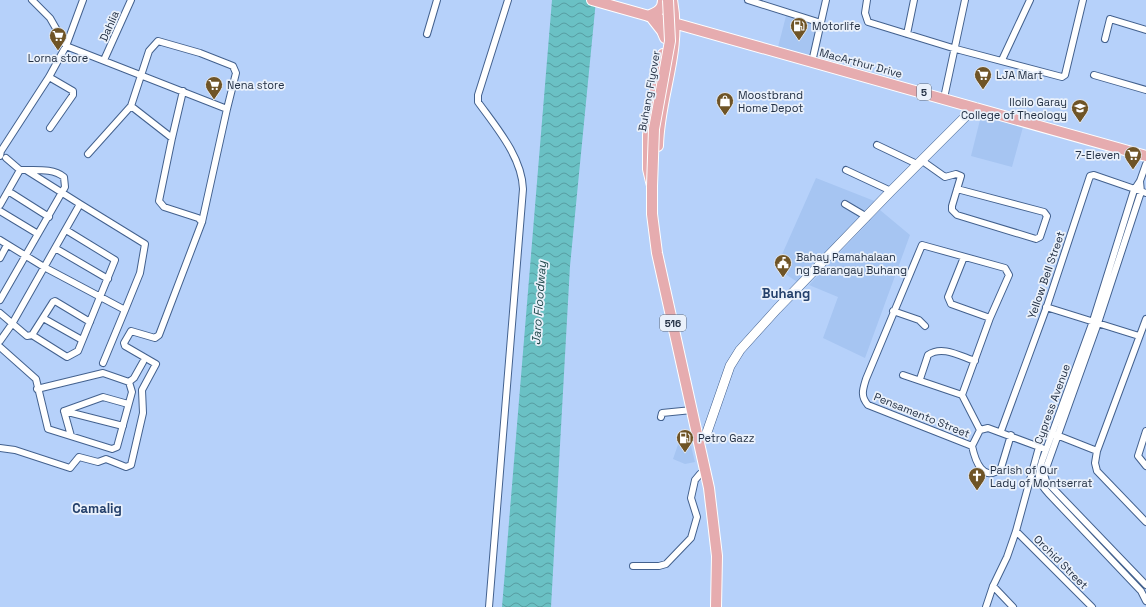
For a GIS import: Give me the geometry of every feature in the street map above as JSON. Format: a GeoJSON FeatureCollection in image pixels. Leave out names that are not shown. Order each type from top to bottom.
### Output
{"type":"FeatureCollection","features":[{"type":"Feature","properties":{"kind":"main road","name":"MacArthur Drive"},"geometry":{"type":"LineString","coordinates":[[592,0],[1146,156]]}},
{"type":"Feature","properties":{"kind":"main road"},"geometry":{"type":"LineString","coordinates":[[663,0],[660,9],[656,13],[649,16],[662,31],[665,38]]}},
{"type":"Feature","properties":{"kind":"main road"},"geometry":{"type":"LineString","coordinates":[[663,0],[664,20]]}},
{"type":"Feature","properties":{"kind":"main road"},"geometry":{"type":"LineString","coordinates":[[671,2],[675,24]]}},
{"type":"Feature","properties":{"kind":"main road"},"geometry":{"type":"LineString","coordinates":[[671,2],[679,17],[691,28],[679,37],[675,45]]}},
{"type":"Feature","properties":{"kind":"main road","name":"Buhang Flyover"},"geometry":{"type":"LineString","coordinates":[[652,186],[654,129],[670,41],[671,2]]}},
{"type":"Feature","properties":{"kind":"main road","name":"516"},"geometry":{"type":"LineString","coordinates":[[664,20],[665,38],[648,135],[648,169],[652,186],[652,214],[657,253],[704,460],[717,556],[716,607]]}},
{"type":"Feature","properties":{"kind":"main road","name":"516"},"geometry":{"type":"LineString","coordinates":[[652,186],[657,169],[659,134],[675,45],[675,24]]}},
{"type":"Feature","properties":{"kind":"main road"},"geometry":{"type":"LineString","coordinates":[[700,474],[704,460],[705,438]]}},
{"type":"Feature","properties":{"kind":"street"},"geometry":{"type":"LineString","coordinates":[[32,0],[50,18],[66,46],[141,74],[227,109]]}},
{"type":"Feature","properties":{"kind":"street"},"geometry":{"type":"LineString","coordinates":[[83,0],[66,46],[2,154],[23,170],[63,192],[146,244],[140,274],[103,363]]}},
{"type":"Feature","properties":{"kind":"street","name":"Dahlia"},"geometry":{"type":"LineString","coordinates":[[104,60],[131,0]]}},
{"type":"Feature","properties":{"kind":"street"},"geometry":{"type":"LineString","coordinates":[[427,34],[437,0]]}},
{"type":"Feature","properties":{"kind":"street"},"geometry":{"type":"LineString","coordinates":[[489,607],[523,176],[507,142],[478,102],[478,95],[508,0]]}},
{"type":"Feature","properties":{"kind":"street"},"geometry":{"type":"LineString","coordinates":[[748,0],[821,23]]}},
{"type":"Feature","properties":{"kind":"street"},"geometry":{"type":"LineString","coordinates":[[812,62],[826,0]]}},
{"type":"Feature","properties":{"kind":"street"},"geometry":{"type":"LineString","coordinates":[[867,0],[864,13],[868,22],[956,49],[1059,76],[1065,75],[1083,0]]}},
{"type":"Feature","properties":{"kind":"street"},"geometry":{"type":"LineString","coordinates":[[907,34],[914,0]]}},
{"type":"Feature","properties":{"kind":"street"},"geometry":{"type":"LineString","coordinates":[[944,98],[956,49],[965,0]]}},
{"type":"Feature","properties":{"kind":"street"},"geometry":{"type":"LineString","coordinates":[[1002,60],[1030,0]]}},
{"type":"Feature","properties":{"kind":"street"},"geometry":{"type":"LineString","coordinates":[[1105,39],[1110,20],[1146,30]]}},
{"type":"Feature","properties":{"kind":"street"},"geometry":{"type":"LineString","coordinates":[[0,448],[15,450],[70,468],[79,457],[98,462],[106,459],[129,467],[143,413],[142,390],[156,364],[125,346],[124,343],[130,331],[155,338],[158,335],[202,222],[236,73],[233,66],[228,63],[158,41],[149,51],[131,106],[88,154]]}},
{"type":"Feature","properties":{"kind":"street"},"geometry":{"type":"LineString","coordinates":[[1094,75],[1146,90]]}},
{"type":"Feature","properties":{"kind":"street"},"geometry":{"type":"LineString","coordinates":[[49,77],[73,91],[73,95],[50,128]]}},
{"type":"Feature","properties":{"kind":"street"},"geometry":{"type":"LineString","coordinates":[[184,91],[172,138],[159,202],[164,207],[198,218],[202,222]]}},
{"type":"Feature","properties":{"kind":"street"},"geometry":{"type":"LineString","coordinates":[[131,106],[172,138]]}},
{"type":"Feature","properties":{"kind":"street"},"geometry":{"type":"LineString","coordinates":[[705,438],[734,358],[776,309],[919,162],[975,107]]}},
{"type":"Feature","properties":{"kind":"street"},"geometry":{"type":"LineString","coordinates":[[877,144],[919,162],[944,180],[956,174],[961,176],[957,189],[952,206],[952,210],[957,215],[1036,239],[1040,237],[1047,216],[1044,212],[957,189]]}},
{"type":"Feature","properties":{"kind":"street","name":"Cypress Avenue"},"geometry":{"type":"LineString","coordinates":[[1041,476],[1096,322],[1140,192],[1140,181],[1146,164]]}},
{"type":"Feature","properties":{"kind":"street"},"geometry":{"type":"LineString","coordinates":[[0,205],[23,170]]}},
{"type":"Feature","properties":{"kind":"street"},"geometry":{"type":"LineString","coordinates":[[0,300],[63,192],[65,182],[61,175],[50,171],[23,170]]}},
{"type":"Feature","properties":{"kind":"street"},"geometry":{"type":"LineString","coordinates":[[846,170],[891,191]]}},
{"type":"Feature","properties":{"kind":"street","name":"Yellow Bell Street"},"geometry":{"type":"LineString","coordinates":[[1001,431],[1046,307],[1090,176],[1094,175],[1140,192]]}},
{"type":"Feature","properties":{"kind":"street"},"geometry":{"type":"LineString","coordinates":[[8,191],[49,217]]}},
{"type":"Feature","properties":{"kind":"street"},"geometry":{"type":"LineString","coordinates":[[0,341],[12,324],[80,204]]}},
{"type":"Feature","properties":{"kind":"street"},"geometry":{"type":"LineString","coordinates":[[844,204],[867,217]]}},
{"type":"Feature","properties":{"kind":"street"},"geometry":{"type":"LineString","coordinates":[[0,211],[38,234]]}},
{"type":"Feature","properties":{"kind":"street"},"geometry":{"type":"LineString","coordinates":[[0,313],[27,336],[32,335],[67,357],[78,351],[115,260],[66,230]]}},
{"type":"Feature","properties":{"kind":"street"},"geometry":{"type":"LineString","coordinates":[[0,240],[44,267],[125,310]]}},
{"type":"Feature","properties":{"kind":"street","name":"Pensamento Street"},"geometry":{"type":"LineString","coordinates":[[964,257],[924,244],[920,246],[893,311],[862,394],[868,405],[972,446]]}},
{"type":"Feature","properties":{"kind":"street"},"geometry":{"type":"LineString","coordinates":[[0,258],[7,245]]}},
{"type":"Feature","properties":{"kind":"street"},"geometry":{"type":"LineString","coordinates":[[56,248],[108,280]]}},
{"type":"Feature","properties":{"kind":"street"},"geometry":{"type":"LineString","coordinates":[[962,395],[990,318],[1009,275],[1005,268],[964,257],[948,297],[948,301],[951,304],[990,318]]}},
{"type":"Feature","properties":{"kind":"street"},"geometry":{"type":"LineString","coordinates":[[32,335],[53,302],[90,322]]}},
{"type":"Feature","properties":{"kind":"street"},"geometry":{"type":"LineString","coordinates":[[1046,307],[1139,336]]}},
{"type":"Feature","properties":{"kind":"street"},"geometry":{"type":"LineString","coordinates":[[893,311],[919,320],[925,326]]}},
{"type":"Feature","properties":{"kind":"street"},"geometry":{"type":"LineString","coordinates":[[43,318],[82,340]]}},
{"type":"Feature","properties":{"kind":"street"},"geometry":{"type":"LineString","coordinates":[[1146,319],[1097,451],[1095,463],[1097,471],[1146,522]]}},
{"type":"Feature","properties":{"kind":"street"},"geometry":{"type":"LineString","coordinates":[[0,347],[36,379],[37,389],[48,429],[112,449],[117,447],[132,392],[129,382]]}},
{"type":"Feature","properties":{"kind":"street"},"geometry":{"type":"LineString","coordinates":[[920,379],[928,355],[936,350],[942,350],[975,361]]}},
{"type":"Feature","properties":{"kind":"street"},"geometry":{"type":"LineString","coordinates":[[129,382],[143,362]]}},
{"type":"Feature","properties":{"kind":"street"},"geometry":{"type":"LineString","coordinates":[[37,389],[103,373],[129,382]]}},
{"type":"Feature","properties":{"kind":"street"},"geometry":{"type":"LineString","coordinates":[[903,375],[920,379],[962,395],[980,430]]}},
{"type":"Feature","properties":{"kind":"street"},"geometry":{"type":"LineString","coordinates":[[64,411],[103,397],[128,404]]}},
{"type":"Feature","properties":{"kind":"street"},"geometry":{"type":"LineString","coordinates":[[661,417],[662,413],[692,410]]}},
{"type":"Feature","properties":{"kind":"street"},"geometry":{"type":"LineString","coordinates":[[64,411],[71,436]]}},
{"type":"Feature","properties":{"kind":"street"},"geometry":{"type":"LineString","coordinates":[[64,411],[123,426]]}},
{"type":"Feature","properties":{"kind":"street","name":"Pensamento Street"},"geometry":{"type":"LineString","coordinates":[[1011,435],[1001,468],[993,472],[985,471],[979,467],[974,458],[972,446],[980,430],[988,428],[1001,431],[1011,435],[1049,451]]}},
{"type":"Feature","properties":{"kind":"street"},"geometry":{"type":"LineString","coordinates":[[1146,431],[1138,456],[1146,466]]}},
{"type":"Feature","properties":{"kind":"street"},"geometry":{"type":"LineString","coordinates":[[1055,434],[1097,451]]}},
{"type":"Feature","properties":{"kind":"street"},"geometry":{"type":"LineString","coordinates":[[986,607],[1016,531],[1039,447]]}},
{"type":"Feature","properties":{"kind":"street"},"geometry":{"type":"LineString","coordinates":[[632,566],[659,566],[666,564],[691,538],[697,517],[691,498],[695,480],[700,474]]}},
{"type":"Feature","properties":{"kind":"street"},"geometry":{"type":"LineString","coordinates":[[1026,491],[1041,476]]}},
{"type":"Feature","properties":{"kind":"street"},"geometry":{"type":"LineString","coordinates":[[1041,476],[1039,482],[1049,494],[1146,585]]}},
{"type":"Feature","properties":{"kind":"street"},"geometry":{"type":"LineString","coordinates":[[1086,529],[1145,593],[1146,601]]}},
{"type":"Feature","properties":{"kind":"street","name":"Orchid Street"},"geometry":{"type":"LineString","coordinates":[[1016,531],[1092,607]]}},
{"type":"Feature","properties":{"kind":"street"},"geometry":{"type":"LineString","coordinates":[[993,586],[1013,607]]}},
{"type":"Feature","properties":{"kind":"shaded area"},"geometry":{"type":"Polygon","coordinates":[[[786,16],[818,25],[810,55],[778,47],[786,16]]]}},
{"type":"Feature","properties":{"kind":"shaded area"},"geometry":{"type":"Polygon","coordinates":[[[981,116],[1023,127],[1012,167],[971,156],[981,116]]]}},
{"type":"Feature","properties":{"kind":"shaded area"},"geometry":{"type":"Polygon","coordinates":[[[816,178],[877,202],[799,283],[776,268],[816,178]]]}},
{"type":"Feature","properties":{"kind":"shaded area"},"geometry":{"type":"Polygon","coordinates":[[[880,210],[910,235],[865,358],[823,338],[838,297],[809,285],[880,210]]]}},
{"type":"Feature","properties":{"kind":"shaded area"},"geometry":{"type":"Polygon","coordinates":[[[681,436],[689,438],[695,462],[685,464],[673,459],[681,436]]]}},
{"type":"Feature","properties":{"kind":"water","name":"Jaro Floodway"},"geometry":{"type":"Polygon","coordinates":[[[552,0],[596,0],[570,266],[551,607],[502,607],[552,0]]]}},
{"type":"Feature","properties":{"kind":"place","name":"Motorlife"},"geometry":{"type":"Point","coordinates":[799,41]}},
{"type":"Feature","properties":{"kind":"place","name":"Lorna store"},"geometry":{"type":"Point","coordinates":[58,51]}},
{"type":"Feature","properties":{"kind":"place","name":"LJA Mart"},"geometry":{"type":"Point","coordinates":[983,90]}},
{"type":"Feature","properties":{"kind":"place","name":"Nena store"},"geometry":{"type":"Point","coordinates":[214,100]}},
{"type":"Feature","properties":{"kind":"place","name":"Moostbrand Home Depot"},"geometry":{"type":"Point","coordinates":[725,116]}},
{"type":"Feature","properties":{"kind":"place","name":"Iloilo Garay College of Theology"},"geometry":{"type":"Point","coordinates":[1080,123]}},
{"type":"Feature","properties":{"kind":"place","name":"7-Eleven"},"geometry":{"type":"Point","coordinates":[1133,170]}},
{"type":"Feature","properties":{"kind":"place","name":"Bahay Pamahalaan ng Barangay Buhang"},"geometry":{"type":"Point","coordinates":[783,278]}},
{"type":"Feature","properties":{"kind":"place","name":"Petro Gazz"},"geometry":{"type":"Point","coordinates":[685,453]}},
{"type":"Feature","properties":{"kind":"place","name":"Parish of Our Lady of Montserrat"},"geometry":{"type":"Point","coordinates":[977,491]}},
{"type":"Feature","properties":{"kind":"district","name":"Buhang"},"geometry":{"type":"Point","coordinates":[786,293]}},
{"type":"Feature","properties":{"kind":"district","name":"Camalig"},"geometry":{"type":"Point","coordinates":[97,508]}}]}
